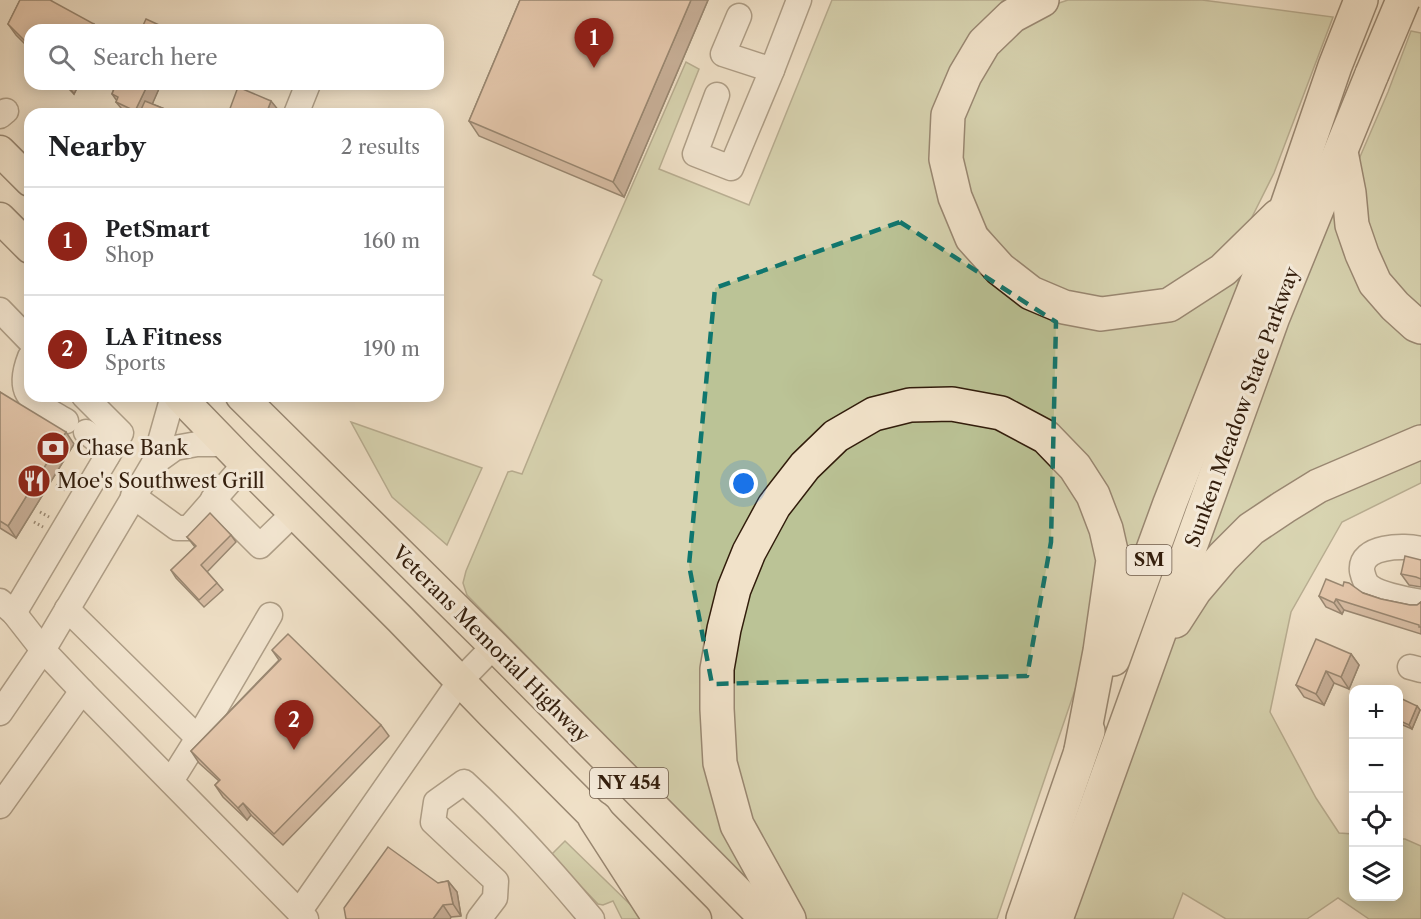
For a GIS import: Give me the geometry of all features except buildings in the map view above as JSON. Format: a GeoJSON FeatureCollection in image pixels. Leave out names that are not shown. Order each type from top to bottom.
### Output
{"type":"FeatureCollection","features":[{"type":"Feature","properties":{"kind":"highway"},"geometry":{"type":"LineString","coordinates":[[1042,0],[1012,16],[984,43],[965,75],[948,115],[946,159],[955,197],[972,238],[1000,269],[1031,293],[1064,307],[1101,314],[1169,305],[1222,270],[1287,206]]}},
{"type":"Feature","properties":{"kind":"highway","name":"Sunken Meadow State Parkway"},"geometry":{"type":"LineString","coordinates":[[1023,919],[1170,503],[1287,206],[1335,66],[1361,0]]}},
{"type":"Feature","properties":{"kind":"highway","name":"Sunken Meadow State Parkway"},"geometry":{"type":"LineString","coordinates":[[1056,919],[1273,317],[1403,0]]}},
{"type":"Feature","properties":{"kind":"highway"},"geometry":{"type":"LineString","coordinates":[[1341,152],[1349,193],[1352,225],[1362,254],[1375,282],[1395,306],[1421,327]]}},
{"type":"Feature","properties":{"kind":"highway"},"geometry":{"type":"LineString","coordinates":[[789,919],[737,825],[720,763],[717,669],[734,589],[749,552],[774,506],[805,466],[836,436],[874,414],[910,405],[952,404],[1001,413],[1046,436],[1075,467],[1093,495],[1106,529],[1113,561],[1100,651],[1081,750]]}},
{"type":"Feature","properties":{"kind":"highway"},"geometry":{"type":"LineString","coordinates":[[1147,666],[1195,590],[1251,529],[1318,486],[1421,442]]}},
{"type":"Feature","properties":{"kind":"highway"},"geometry":{"type":"LineString","coordinates":[[595,818],[660,919]]}},
{"type":"Feature","properties":{"kind":"main road"},"geometry":{"type":"LineString","coordinates":[[1390,0],[1421,5]]}},
{"type":"Feature","properties":{"kind":"main road"},"geometry":{"type":"LineString","coordinates":[[0,151],[24,175]]}},
{"type":"Feature","properties":{"kind":"main road"},"geometry":{"type":"LineString","coordinates":[[0,218],[24,242]]}},
{"type":"Feature","properties":{"kind":"main road","name":"NY 454"},"geometry":{"type":"LineString","coordinates":[[185,402],[696,919]]}},
{"type":"Feature","properties":{"kind":"main road","name":"Veterans Memorial Highway"},"geometry":{"type":"LineString","coordinates":[[247,402],[765,919]]}},
{"type":"Feature","properties":{"kind":"lane"},"geometry":{"type":"LineString","coordinates":[[717,96],[695,154],[731,168],[799,0]]}},
{"type":"Feature","properties":{"kind":"lane"},"geometry":{"type":"LineString","coordinates":[[739,16],[723,54],[772,70]]}},
{"type":"Feature","properties":{"kind":"lane"},"geometry":{"type":"LineString","coordinates":[[298,108],[306,90]]}},
{"type":"Feature","properties":{"kind":"lane"},"geometry":{"type":"LineString","coordinates":[[0,310],[24,335]]}},
{"type":"Feature","properties":{"kind":"lane"},"geometry":{"type":"LineString","coordinates":[[35,402],[97,439],[107,456]]}},
{"type":"Feature","properties":{"kind":"lane"},"geometry":{"type":"LineString","coordinates":[[90,402],[121,433],[7,607],[82,691],[303,917],[460,681],[494,646]]}},
{"type":"Feature","properties":{"kind":"lane"},"geometry":{"type":"LineString","coordinates":[[0,712],[43,650],[154,463],[171,402]]}},
{"type":"Feature","properties":{"kind":"lane"},"geometry":{"type":"LineString","coordinates":[[133,496],[177,528],[189,528],[213,499],[235,454],[197,444],[175,448],[154,463]]}},
{"type":"Feature","properties":{"kind":"lane"},"geometry":{"type":"LineString","coordinates":[[213,499],[260,546],[294,513]]}},
{"type":"Feature","properties":{"kind":"lane"},"geometry":{"type":"LineString","coordinates":[[1421,549],[1395,546],[1378,550],[1367,557],[1362,566],[1363,577],[1368,585],[1382,593],[1421,602]]}},
{"type":"Feature","properties":{"kind":"lane"},"geometry":{"type":"LineString","coordinates":[[67,609],[198,738]]}},
{"type":"Feature","properties":{"kind":"lane"},"geometry":{"type":"LineString","coordinates":[[171,781],[270,615]]}},
{"type":"Feature","properties":{"kind":"lane"},"geometry":{"type":"LineString","coordinates":[[0,806],[82,691]]}},
{"type":"Feature","properties":{"kind":"lane"},"geometry":{"type":"LineString","coordinates":[[479,919],[495,898],[496,881],[433,822],[436,802],[464,782],[507,824],[592,919]]}},
{"type":"Feature","properties":{"kind":"highlighted area"},"geometry":{"type":"Polygon","coordinates":[[[900,222],[1056,322],[1051,542],[1027,676],[712,684],[689,565],[715,288],[900,222]]]}},
{"type":"Feature","properties":{"kind":"green space"},"geometry":{"type":"Polygon","coordinates":[[[832,0],[1021,0],[949,86],[956,232],[1095,322],[1243,261],[1232,308],[1114,615],[1075,455],[938,391],[799,459],[707,679],[756,889],[467,595],[463,583],[508,472],[522,474],[602,280],[593,275],[686,62],[699,69],[659,169],[749,205],[832,0]]]}},
{"type":"Feature","properties":{"kind":"green space"},"geometry":{"type":"Polygon","coordinates":[[[1068,0],[1202,0],[1333,17],[1274,173],[1246,229],[1167,296],[1104,304],[1026,279],[976,214],[956,147],[967,89],[1003,36],[1038,10],[1068,0]]]}},
{"type":"Feature","properties":{"kind":"green space"},"geometry":{"type":"Polygon","coordinates":[[[1411,31],[1421,33],[1421,312],[1373,265],[1353,173],[1411,31]]]}},
{"type":"Feature","properties":{"kind":"green space"},"geometry":{"type":"Polygon","coordinates":[[[1339,175],[1339,232],[1421,336],[1421,434],[1186,586],[1339,175]]]}},
{"type":"Feature","properties":{"kind":"green space"},"geometry":{"type":"Polygon","coordinates":[[[961,412],[1053,455],[1088,501],[1104,561],[1096,628],[997,919],[799,919],[732,775],[724,688],[737,614],[766,540],[811,475],[858,432],[961,412]]]}},
{"type":"Feature","properties":{"kind":"green space"},"geometry":{"type":"Polygon","coordinates":[[[351,422],[482,468],[447,545],[392,497],[351,422]]]}},
{"type":"Feature","properties":{"kind":"green space"},"geometry":{"type":"Polygon","coordinates":[[[1421,451],[1421,483],[1342,522],[1291,612],[1270,712],[1316,798],[1339,833],[1349,834],[1349,901],[1403,901],[1403,839],[1405,839],[1421,846],[1421,919],[1369,919],[1338,898],[1307,919],[1226,919],[1183,893],[1173,919],[1064,919],[1152,687],[1179,630],[1272,526],[1421,451]]]}},
{"type":"Feature","properties":{"kind":"green space"},"geometry":{"type":"Polygon","coordinates":[[[565,841],[644,919],[622,919],[613,901],[603,905],[598,904],[551,855],[565,841]]]}},
{"type":"Feature","properties":{"kind":"place","name":"PetSmart"},"geometry":{"type":"Point","coordinates":[594,68]}},
{"type":"Feature","properties":{"kind":"place","name":"Chase Bank"},"geometry":{"type":"Point","coordinates":[53,448]}},
{"type":"Feature","properties":{"kind":"place","name":"Moe's Southwest Grill"},"geometry":{"type":"Point","coordinates":[34,481]}},
{"type":"Feature","properties":{"kind":"place","name":"LA Fitness"},"geometry":{"type":"Point","coordinates":[294,750]}}]}
